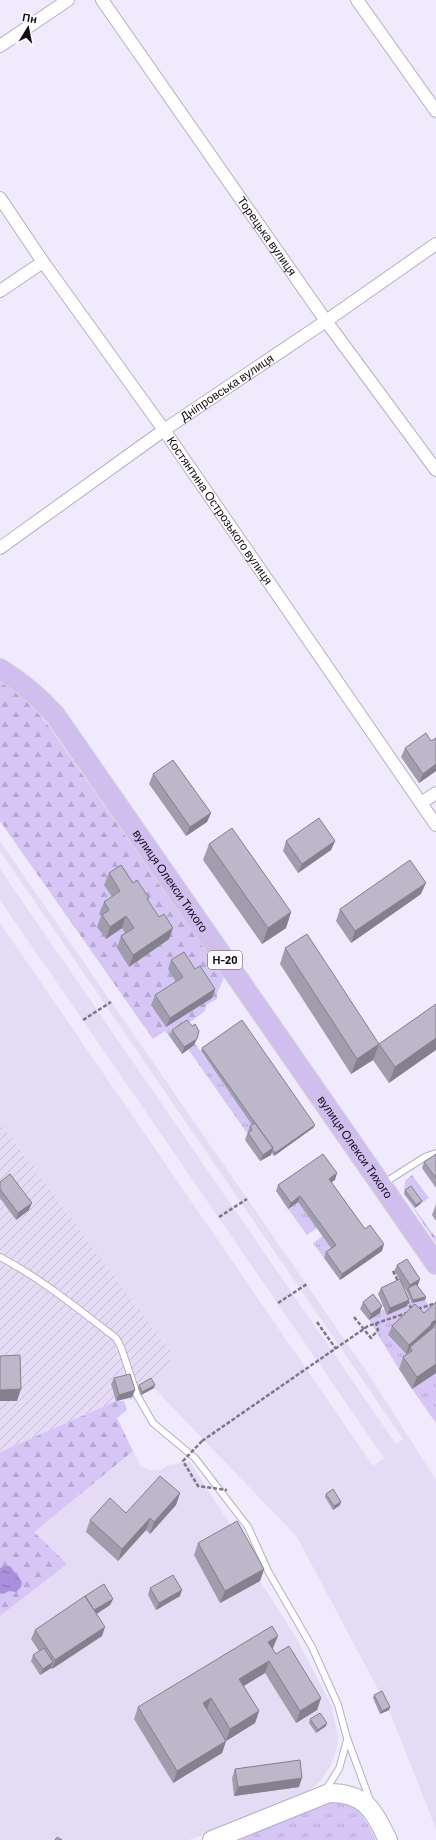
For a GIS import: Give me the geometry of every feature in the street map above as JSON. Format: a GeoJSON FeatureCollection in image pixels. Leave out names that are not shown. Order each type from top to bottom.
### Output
{"type":"FeatureCollection","features":[{"type":"Feature","properties":{"kind":"main road","name":"вулиця Олекси Тихого"},"geometry":{"type":"LineString","coordinates":[[0,669],[40,698],[55,715],[436,1264]]}},
{"type":"Feature","properties":{"kind":"main road"},"geometry":{"type":"LineString","coordinates":[[212,1840],[329,1793],[342,1793],[353,1796],[364,1802],[374,1812],[388,1840]]}},
{"type":"Feature","properties":{"kind":"street"},"geometry":{"type":"LineString","coordinates":[[0,46],[68,0]]}},
{"type":"Feature","properties":{"kind":"street","name":"Торецька вулиця"},"geometry":{"type":"LineString","coordinates":[[102,0],[326,321],[436,470]]}},
{"type":"Feature","properties":{"kind":"street"},"geometry":{"type":"LineString","coordinates":[[357,0],[436,111]]}},
{"type":"Feature","properties":{"kind":"street","name":"Костянтина Острозького вулиця"},"geometry":{"type":"LineString","coordinates":[[0,198],[43,262],[164,430],[436,825]]}},
{"type":"Feature","properties":{"kind":"street","name":"Дніпровська вулиця"},"geometry":{"type":"LineString","coordinates":[[0,548],[164,430],[326,321],[436,244]]}},
{"type":"Feature","properties":{"kind":"street"},"geometry":{"type":"LineString","coordinates":[[0,291],[43,262]]}},
{"type":"Feature","properties":{"kind":"street"},"geometry":{"type":"LineString","coordinates":[[422,803],[436,793]]}},
{"type":"Feature","properties":{"kind":"lane"},"geometry":{"type":"LineString","coordinates":[[381,1184],[425,1157],[436,1152]]}},
{"type":"Feature","properties":{"kind":"lane"},"geometry":{"type":"LineString","coordinates":[[0,1257],[19,1267],[55,1292],[116,1338],[121,1346],[137,1395],[153,1423],[195,1458],[248,1527],[268,1571],[312,1647],[338,1705],[347,1738],[374,1812]]}},
{"type":"Feature","properties":{"kind":"lane"},"geometry":{"type":"LineString","coordinates":[[311,1799],[324,1790],[332,1781],[341,1764],[347,1738]]}},
{"type":"Feature","properties":{"kind":"path"},"geometry":{"type":"LineString","coordinates":[[83,1020],[112,1002]]}},
{"type":"Feature","properties":{"kind":"path"},"geometry":{"type":"LineString","coordinates":[[219,1217],[247,1199]]}},
{"type":"Feature","properties":{"kind":"path"},"geometry":{"type":"LineString","coordinates":[[393,1271],[400,1284]]}},
{"type":"Feature","properties":{"kind":"path"},"geometry":{"type":"LineString","coordinates":[[278,1303],[306,1284]]}},
{"type":"Feature","properties":{"kind":"path"},"geometry":{"type":"LineString","coordinates":[[406,1298],[412,1311]]}},
{"type":"Feature","properties":{"kind":"path"},"geometry":{"type":"LineString","coordinates":[[227,1490],[198,1486],[183,1460],[202,1441],[368,1326],[436,1303]]}},
{"type":"Feature","properties":{"kind":"path"},"geometry":{"type":"LineString","coordinates":[[354,1317],[371,1338],[378,1330],[376,1323]]}},
{"type":"Feature","properties":{"kind":"path"},"geometry":{"type":"LineString","coordinates":[[317,1322],[336,1349]]}},
{"type":"Feature","properties":{"kind":"shaded area"},"geometry":{"type":"Polygon","coordinates":[[[0,841],[371,1378],[436,1480],[436,1829],[389,1710],[297,1537],[154,1388],[173,1355],[0,1123],[0,923],[373,1466],[384,1458],[0,900],[0,869],[396,1444],[403,1439],[0,851],[0,841]]]}},
{"type":"Feature","properties":{"kind":"shaded area"},"geometry":{"type":"Polygon","coordinates":[[[0,1123],[173,1355],[154,1388],[135,1399],[116,1401],[0,1452],[0,1123]]]}},
{"type":"Feature","properties":{"kind":"shaded area"},"geometry":{"type":"Polygon","coordinates":[[[133,1451],[141,1467],[151,1470],[161,1470],[168,1465],[190,1462],[235,1532],[260,1581],[297,1639],[332,1707],[338,1738],[336,1751],[331,1765],[322,1779],[307,1793],[226,1827],[189,1840],[0,1840],[0,1616],[66,1564],[33,1532],[133,1451]]]}},
{"type":"Feature","properties":{"kind":"green space"},"geometry":{"type":"Polygon","coordinates":[[[0,680],[27,700],[48,725],[224,977],[217,994],[217,999],[206,1005],[205,1011],[170,1037],[165,1031],[153,1039],[0,821],[0,680]]]}},
{"type":"Feature","properties":{"kind":"green space"},"geometry":{"type":"Polygon","coordinates":[[[194,1042],[272,1153],[271,1155],[252,1129],[247,1133],[188,1049],[194,1045],[194,1042]]]}},
{"type":"Feature","properties":{"kind":"green space"},"geometry":{"type":"Polygon","coordinates":[[[412,1175],[429,1198],[420,1204],[410,1190],[404,1194],[405,1181],[412,1175]]]}},
{"type":"Feature","properties":{"kind":"green space"},"geometry":{"type":"Polygon","coordinates":[[[404,1194],[436,1238],[436,1243],[404,1194]]]}},
{"type":"Feature","properties":{"kind":"green space"},"geometry":{"type":"Polygon","coordinates":[[[298,1202],[317,1228],[307,1235],[288,1209],[298,1202]]]}},
{"type":"Feature","properties":{"kind":"green space"},"geometry":{"type":"Polygon","coordinates":[[[323,1236],[334,1252],[324,1258],[313,1243],[323,1236]]]}},
{"type":"Feature","properties":{"kind":"green space"},"geometry":{"type":"Polygon","coordinates":[[[407,1292],[412,1303],[425,1300],[433,1311],[388,1336],[406,1354],[429,1331],[436,1328],[408,1363],[399,1369],[369,1320],[407,1292]]]}},
{"type":"Feature","properties":{"kind":"green space"},"geometry":{"type":"Polygon","coordinates":[[[436,1373],[436,1423],[412,1389],[436,1373]]]}},
{"type":"Feature","properties":{"kind":"green space"},"geometry":{"type":"Polygon","coordinates":[[[116,1401],[124,1401],[127,1410],[117,1418],[133,1451],[34,1532],[67,1564],[0,1616],[0,1452],[116,1401]]]}},
{"type":"Feature","properties":{"kind":"green space"},"geometry":{"type":"Polygon","coordinates":[[[339,1801],[353,1807],[358,1811],[366,1821],[376,1840],[232,1840],[327,1802],[339,1801]]]}},
{"type":"Feature","properties":{"kind":"water"},"geometry":{"type":"Polygon","coordinates":[[[10,1566],[22,1582],[21,1587],[16,1592],[9,1591],[3,1594],[0,1593],[0,1568],[10,1566]]]}},
{"type":"Feature","properties":{"kind":"building"},"geometry":{"type":"Polygon","coordinates":[[[426,733],[431,741],[436,738],[436,764],[423,774],[405,748],[426,733]]]}},
{"type":"Feature","properties":{"kind":"building"},"geometry":{"type":"Polygon","coordinates":[[[173,760],[211,813],[190,827],[153,774],[173,760]]]}},
{"type":"Feature","properties":{"kind":"building"},"geometry":{"type":"Polygon","coordinates":[[[319,818],[335,841],[302,864],[286,841],[319,818]]]}},
{"type":"Feature","properties":{"kind":"building"},"geometry":{"type":"Polygon","coordinates":[[[232,828],[291,912],[268,928],[209,844],[232,828]]]}},
{"type":"Feature","properties":{"kind":"building"},"geometry":{"type":"Polygon","coordinates":[[[410,860],[426,883],[355,931],[340,909],[410,860]]]}},
{"type":"Feature","properties":{"kind":"building"},"geometry":{"type":"Polygon","coordinates":[[[121,865],[133,883],[137,880],[159,917],[164,914],[173,928],[133,955],[121,936],[134,928],[126,916],[110,927],[102,915],[109,910],[104,902],[120,891],[109,873],[121,865]]]}},
{"type":"Feature","properties":{"kind":"building"},"geometry":{"type":"Polygon","coordinates":[[[307,934],[379,1044],[357,1059],[285,948],[307,934]]]}},
{"type":"Feature","properties":{"kind":"building"},"geometry":{"type":"Polygon","coordinates":[[[184,952],[195,969],[200,966],[215,989],[170,1018],[155,995],[183,977],[171,960],[184,952]]]}},
{"type":"Feature","properties":{"kind":"building"},"geometry":{"type":"Polygon","coordinates":[[[436,1004],[436,1038],[395,1067],[379,1044],[436,1004]]]}},
{"type":"Feature","properties":{"kind":"building"},"geometry":{"type":"Polygon","coordinates":[[[187,1020],[192,1026],[195,1024],[199,1031],[197,1039],[184,1047],[172,1030],[187,1020]]]}},
{"type":"Feature","properties":{"kind":"building"},"geometry":{"type":"Polygon","coordinates":[[[242,1020],[315,1125],[275,1153],[272,1149],[273,1148],[202,1048],[242,1020]]]}},
{"type":"Feature","properties":{"kind":"building"},"geometry":{"type":"Polygon","coordinates":[[[255,1123],[273,1148],[263,1155],[248,1133],[252,1130],[250,1126],[255,1123]]]}},
{"type":"Feature","properties":{"kind":"building"},"geometry":{"type":"Polygon","coordinates":[[[323,1154],[337,1173],[329,1179],[365,1229],[370,1225],[384,1244],[342,1274],[326,1252],[336,1245],[300,1196],[291,1203],[278,1185],[323,1154]]]}},
{"type":"Feature","properties":{"kind":"building"},"geometry":{"type":"Polygon","coordinates":[[[436,1154],[436,1178],[424,1162],[436,1154]]]}},
{"type":"Feature","properties":{"kind":"building"},"geometry":{"type":"Polygon","coordinates":[[[10,1174],[32,1203],[18,1213],[0,1189],[0,1182],[10,1174]]]}},
{"type":"Feature","properties":{"kind":"building"},"geometry":{"type":"Polygon","coordinates":[[[411,1186],[422,1201],[416,1205],[405,1190],[411,1186]]]}},
{"type":"Feature","properties":{"kind":"building"},"geometry":{"type":"Polygon","coordinates":[[[407,1259],[420,1279],[410,1285],[397,1265],[407,1259]]]}},
{"type":"Feature","properties":{"kind":"building"},"geometry":{"type":"Polygon","coordinates":[[[400,1279],[409,1300],[390,1308],[381,1288],[400,1279]]]}},
{"type":"Feature","properties":{"kind":"building"},"geometry":{"type":"Polygon","coordinates":[[[416,1284],[426,1297],[413,1300],[408,1288],[416,1284]]]}},
{"type":"Feature","properties":{"kind":"building"},"geometry":{"type":"Polygon","coordinates":[[[373,1294],[382,1306],[371,1314],[363,1302],[373,1294]]]}},
{"type":"Feature","properties":{"kind":"building"},"geometry":{"type":"Polygon","coordinates":[[[436,1302],[436,1320],[432,1322],[431,1325],[409,1345],[392,1326],[415,1304],[424,1313],[436,1302]]]}},
{"type":"Feature","properties":{"kind":"building"},"geometry":{"type":"Polygon","coordinates":[[[436,1323],[436,1364],[417,1377],[403,1357],[412,1351],[410,1347],[434,1327],[436,1323]]]}},
{"type":"Feature","properties":{"kind":"building"},"geometry":{"type":"Polygon","coordinates":[[[20,1355],[21,1389],[0,1390],[0,1356],[20,1355]]]}},
{"type":"Feature","properties":{"kind":"building"},"geometry":{"type":"Polygon","coordinates":[[[130,1374],[135,1390],[119,1395],[114,1378],[130,1374]]]}},
{"type":"Feature","properties":{"kind":"building"},"geometry":{"type":"Polygon","coordinates":[[[151,1378],[155,1385],[142,1392],[139,1385],[151,1378]]]}},
{"type":"Feature","properties":{"kind":"building"},"geometry":{"type":"Polygon","coordinates":[[[160,1476],[180,1493],[154,1522],[150,1518],[122,1549],[90,1520],[110,1498],[126,1513],[160,1476]]]}},
{"type":"Feature","properties":{"kind":"building"},"geometry":{"type":"Polygon","coordinates":[[[333,1489],[341,1502],[334,1506],[326,1494],[333,1489]]]}},
{"type":"Feature","properties":{"kind":"building"},"geometry":{"type":"Polygon","coordinates":[[[237,1521],[264,1569],[225,1591],[198,1543],[237,1521]]]}},
{"type":"Feature","properties":{"kind":"building"},"geometry":{"type":"Polygon","coordinates":[[[173,1575],[182,1590],[159,1603],[150,1588],[173,1575]]]}},
{"type":"Feature","properties":{"kind":"building"},"geometry":{"type":"Polygon","coordinates":[[[104,1584],[113,1599],[94,1610],[85,1596],[104,1584]]]}},
{"type":"Feature","properties":{"kind":"building"},"geometry":{"type":"Polygon","coordinates":[[[85,1596],[105,1627],[55,1660],[35,1630],[85,1596]]]}},
{"type":"Feature","properties":{"kind":"building"},"geometry":{"type":"Polygon","coordinates":[[[272,1626],[278,1636],[268,1642],[276,1654],[289,1646],[321,1698],[300,1711],[269,1661],[239,1679],[259,1711],[230,1729],[211,1698],[203,1703],[226,1741],[177,1771],[138,1707],[272,1626]]]}},
{"type":"Feature","properties":{"kind":"building"},"geometry":{"type":"Polygon","coordinates":[[[44,1648],[53,1662],[43,1669],[33,1655],[44,1648]]]}},
{"type":"Feature","properties":{"kind":"building"},"geometry":{"type":"Polygon","coordinates":[[[382,1691],[390,1707],[382,1711],[374,1695],[382,1691]]]}},
{"type":"Feature","properties":{"kind":"building"},"geometry":{"type":"Polygon","coordinates":[[[320,1713],[327,1723],[318,1730],[310,1719],[320,1713]]]}},
{"type":"Feature","properties":{"kind":"building"},"geometry":{"type":"Polygon","coordinates":[[[300,1760],[302,1778],[238,1787],[235,1769],[300,1760]]]}},
{"type":"Feature","properties":{"kind":"building"},"geometry":{"type":"Polygon","coordinates":[[[57,1837],[62,1840],[55,1840],[57,1837]]]}}]}
